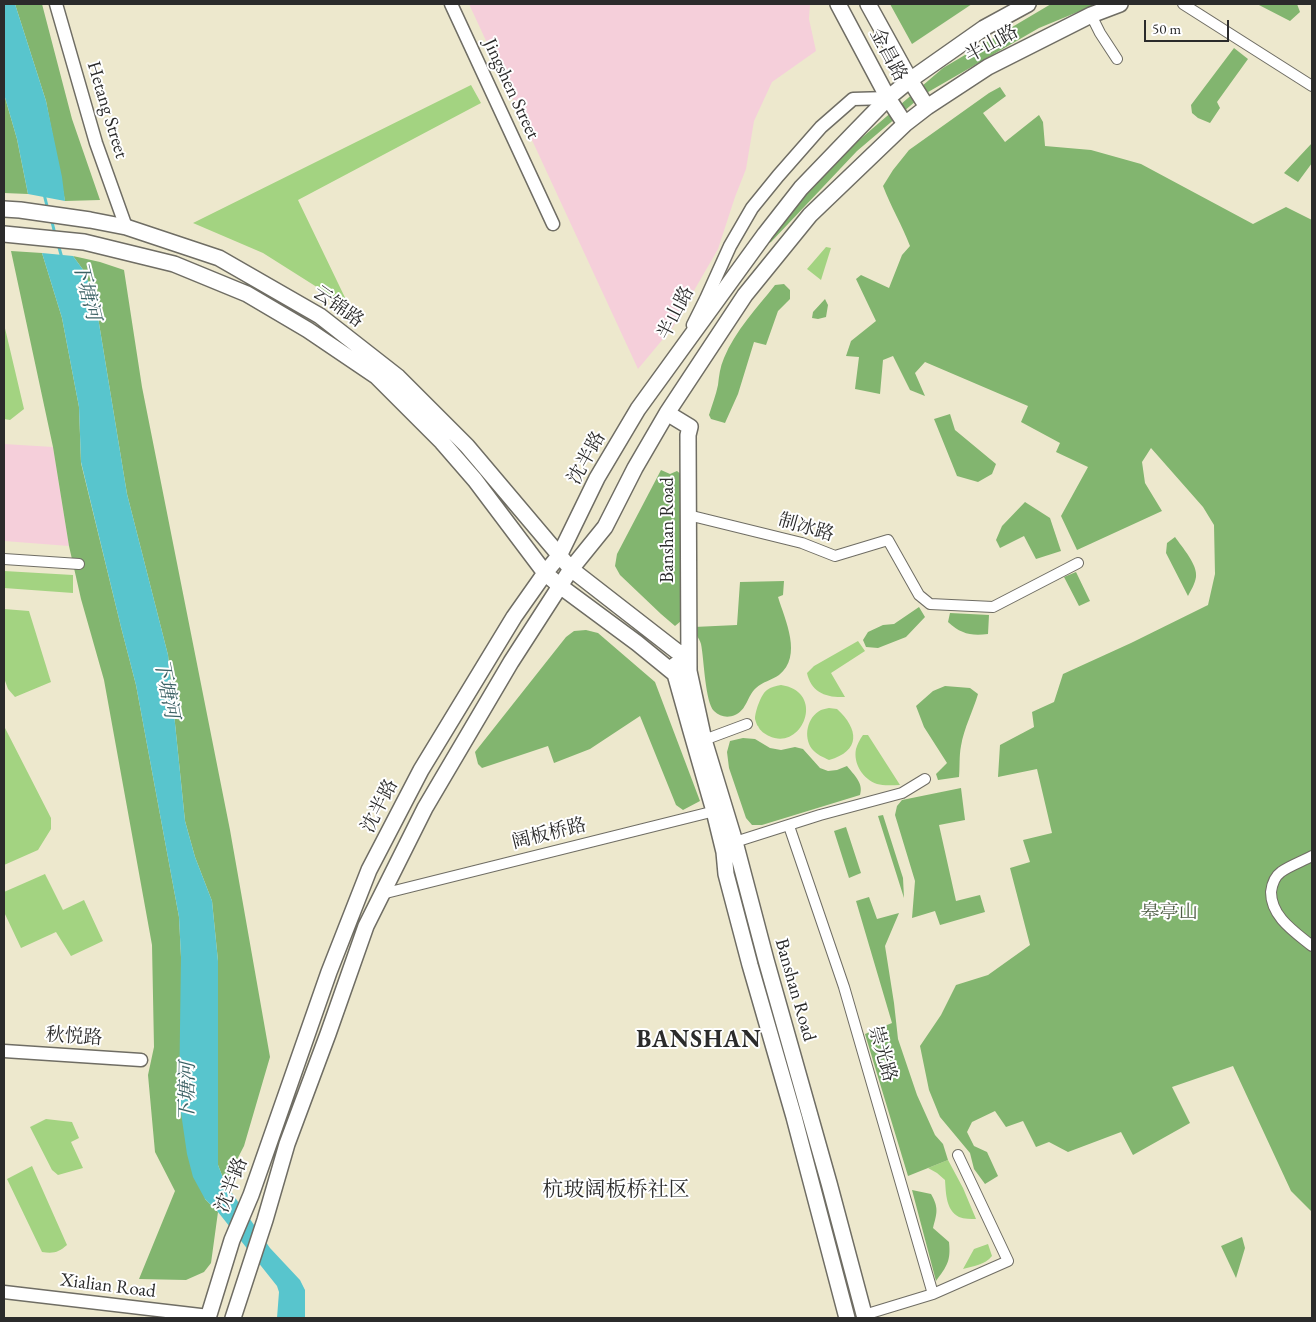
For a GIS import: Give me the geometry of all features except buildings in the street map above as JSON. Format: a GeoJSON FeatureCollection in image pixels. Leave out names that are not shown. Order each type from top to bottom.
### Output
{"type":"FeatureCollection","features":[{"type":"Feature","properties":{"kind":"main road","name":"金昌路"},"geometry":{"type":"LineString","coordinates":[[838,4],[904,124]]}},
{"type":"Feature","properties":{"kind":"main road","name":"金昌路"},"geometry":{"type":"LineString","coordinates":[[868,4],[927,107]]}},
{"type":"Feature","properties":{"kind":"main road","name":"半山路"},"geometry":{"type":"LineString","coordinates":[[676,356],[801,188],[888,98],[910,80],[984,28],[1028,4]]}},
{"type":"Feature","properties":{"kind":"main road","name":"半山路"},"geometry":{"type":"LineString","coordinates":[[668,413],[745,295],[792,237],[810,215],[904,124],[988,68],[1091,15],[1120,4]]}},
{"type":"Feature","properties":{"kind":"main road","name":"云锦路"},"geometry":{"type":"LineString","coordinates":[[4,209],[126,226],[219,258],[320,316],[398,377],[467,446],[571,568]]}},
{"type":"Feature","properties":{"kind":"main road","name":"云锦路"},"geometry":{"type":"LineString","coordinates":[[4,234],[84,242],[174,264],[247,294],[308,330],[376,376],[442,442],[475,480],[545,573]]}},
{"type":"Feature","properties":{"kind":"main road","name":"沈半路"},"geometry":{"type":"LineString","coordinates":[[208,1317],[232,1240],[251,1195],[329,972],[369,870],[421,770],[514,617],[559,556],[597,478],[638,410],[676,356]]}},
{"type":"Feature","properties":{"kind":"main road","name":"沈半路"},"geometry":{"type":"LineString","coordinates":[[233,1318],[265,1220],[287,1144],[366,926],[425,808],[511,662],[571,568],[605,527],[668,413]]}},
{"type":"Feature","properties":{"kind":"main road","name":"Banshan Road"},"geometry":{"type":"LineString","coordinates":[[668,413],[690,427],[688,435],[689,625],[684,668],[690,731],[720,810],[735,842],[865,1317]]}},
{"type":"Feature","properties":{"kind":"main road"},"geometry":{"type":"LineString","coordinates":[[571,568],[674,648],[684,668]]}},
{"type":"Feature","properties":{"kind":"main road"},"geometry":{"type":"LineString","coordinates":[[545,573],[637,643],[684,668]]}},
{"type":"Feature","properties":{"kind":"main road","name":"Banshan Road"},"geometry":{"type":"LineString","coordinates":[[684,668],[704,740],[720,810],[726,874],[794,1117],[846,1318]]}},
{"type":"Feature","properties":{"kind":"street","name":"Hetang Street"},"geometry":{"type":"LineString","coordinates":[[56,4],[96,143],[126,226]]}},
{"type":"Feature","properties":{"kind":"street","name":"Jingshen Street"},"geometry":{"type":"LineString","coordinates":[[451,4],[553,224]]}},
{"type":"Feature","properties":{"kind":"street"},"geometry":{"type":"LineString","coordinates":[[1182,4],[1312,86]]}},
{"type":"Feature","properties":{"kind":"street"},"geometry":{"type":"LineString","coordinates":[[1091,15],[1117,59]]}},
{"type":"Feature","properties":{"kind":"street","name":"半山路"},"geometry":{"type":"LineString","coordinates":[[676,356],[706,299],[730,246],[752,208],[773,182],[822,127],[853,99],[888,98]]}},
{"type":"Feature","properties":{"kind":"street","name":"制冰路"},"geometry":{"type":"LineString","coordinates":[[688,515],[802,543],[835,556],[888,540],[919,595],[930,604],[993,606],[1078,563]]}},
{"type":"Feature","properties":{"kind":"street"},"geometry":{"type":"LineString","coordinates":[[4,560],[79,564]]}},
{"type":"Feature","properties":{"kind":"street"},"geometry":{"type":"LineString","coordinates":[[704,740],[747,724]]}},
{"type":"Feature","properties":{"kind":"street"},"geometry":{"type":"LineString","coordinates":[[735,842],[902,793],[925,779]]}},
{"type":"Feature","properties":{"kind":"street","name":"阔板桥路"},"geometry":{"type":"LineString","coordinates":[[382,894],[720,810]]}},
{"type":"Feature","properties":{"kind":"street","name":"崇光路"},"geometry":{"type":"LineString","coordinates":[[789,826],[844,987],[933,1294]]}},
{"type":"Feature","properties":{"kind":"street"},"geometry":{"type":"LineString","coordinates":[[1312,856],[1281,872],[1272,884],[1272,900],[1278,915],[1291,929],[1312,946]]}},
{"type":"Feature","properties":{"kind":"street","name":"秋悦路"},"geometry":{"type":"LineString","coordinates":[[4,1051],[141,1060]]}},
{"type":"Feature","properties":{"kind":"street"},"geometry":{"type":"LineString","coordinates":[[865,1317],[933,1294],[1008,1261],[958,1155]]}},
{"type":"Feature","properties":{"kind":"street","name":"Xialian Road"},"geometry":{"type":"LineString","coordinates":[[4,1292],[208,1317]]}},
{"type":"Feature","properties":{"kind":"shaded area"},"geometry":{"type":"Polygon","coordinates":[[[469,4],[810,4],[809,19],[816,51],[772,82],[754,121],[746,169],[718,249],[673,327],[638,369],[469,4]]]}},
{"type":"Feature","properties":{"kind":"shaded area"},"geometry":{"type":"Polygon","coordinates":[[[4,444],[53,447],[69,546],[4,541],[4,444]]]}},
{"type":"Feature","properties":{"kind":"green space"},"geometry":{"type":"Polygon","coordinates":[[[15,4],[42,4],[72,119],[100,200],[65,201],[46,101],[15,4]]]}},
{"type":"Feature","properties":{"kind":"green space"},"geometry":{"type":"Polygon","coordinates":[[[890,4],[972,4],[912,44],[890,4]]]}},
{"type":"Feature","properties":{"kind":"green space"},"geometry":{"type":"Polygon","coordinates":[[[1051,4],[1097,4],[1039,28],[923,95],[857,151],[771,242],[763,246],[830,165],[943,68],[1051,4]]]}},
{"type":"Feature","properties":{"kind":"green space"},"geometry":{"type":"Polygon","coordinates":[[[1257,4],[1297,4],[1300,12],[1290,21],[1257,4]]]}},
{"type":"Feature","properties":{"kind":"green space"},"geometry":{"type":"Polygon","coordinates":[[[1234,48],[1248,59],[1217,102],[1220,108],[1210,123],[1192,113],[1191,105],[1234,48]]]}},
{"type":"Feature","properties":{"kind":"green space"},"geometry":{"type":"Polygon","coordinates":[[[471,85],[481,103],[298,200],[350,308],[263,253],[193,223],[471,85]]]}},
{"type":"Feature","properties":{"kind":"green space","name":"皋亭山"},"geometry":{"type":"Polygon","coordinates":[[[1000,87],[1006,96],[983,113],[1005,142],[1039,115],[1043,122],[1045,146],[1091,150],[1141,164],[1253,224],[1286,207],[1312,220],[1312,1212],[1291,1191],[1233,1066],[1172,1087],[1190,1123],[1133,1155],[1121,1132],[1068,1152],[1049,1142],[1036,1147],[1023,1121],[1006,1127],[995,1111],[972,1122],[967,1132],[974,1146],[987,1152],[998,1176],[985,1184],[974,1169],[970,1153],[940,1117],[929,1090],[920,1046],[941,1015],[956,985],[988,975],[1030,945],[1010,868],[1030,862],[1023,840],[1052,833],[1037,769],[998,777],[1000,745],[1034,727],[1032,712],[1054,702],[1063,674],[1208,605],[1215,574],[1214,525],[1203,507],[1151,448],[1142,462],[1145,483],[1162,511],[1077,550],[1061,516],[1088,467],[1056,452],[1060,443],[1021,422],[1028,406],[925,362],[915,373],[925,396],[910,390],[893,356],[883,360],[880,394],[855,389],[859,357],[846,356],[851,341],[876,321],[856,279],[861,275],[889,288],[902,255],[910,246],[883,186],[909,150],[1000,87]]]}},
{"type":"Feature","properties":{"kind":"green space"},"geometry":{"type":"Polygon","coordinates":[[[4,94],[17,139],[28,194],[4,193],[4,94]]]}},
{"type":"Feature","properties":{"kind":"green space"},"geometry":{"type":"Polygon","coordinates":[[[1312,143],[1312,163],[1298,182],[1284,173],[1312,143]]]}},
{"type":"Feature","properties":{"kind":"green space"},"geometry":{"type":"Polygon","coordinates":[[[826,247],[831,248],[821,280],[807,269],[826,247]]]}},
{"type":"Feature","properties":{"kind":"green space"},"geometry":{"type":"Polygon","coordinates":[[[11,251],[42,253],[62,318],[79,407],[81,463],[136,685],[179,917],[181,957],[205,1199],[218,1212],[211,1263],[204,1272],[186,1280],[139,1279],[175,1191],[155,1152],[148,1075],[154,1047],[152,945],[104,680],[81,599],[69,546],[53,447],[11,251]]]}},
{"type":"Feature","properties":{"kind":"green space"},"geometry":{"type":"Polygon","coordinates":[[[73,256],[124,270],[142,387],[230,830],[270,1057],[244,1146],[225,1183],[218,1165],[218,961],[212,901],[195,857],[185,821],[168,655],[127,494],[95,299],[84,271],[73,256]]]}},
{"type":"Feature","properties":{"kind":"green space"},"geometry":{"type":"Polygon","coordinates":[[[784,284],[790,290],[790,299],[778,311],[766,345],[754,342],[738,394],[725,423],[711,419],[709,415],[721,368],[734,338],[775,285],[784,284]]]}},
{"type":"Feature","properties":{"kind":"green space"},"geometry":{"type":"Polygon","coordinates":[[[825,299],[828,305],[826,317],[812,318],[813,312],[825,299]]]}},
{"type":"Feature","properties":{"kind":"green space"},"geometry":{"type":"Polygon","coordinates":[[[4,324],[24,409],[10,420],[4,419],[4,324]]]}},
{"type":"Feature","properties":{"kind":"green space"},"geometry":{"type":"Polygon","coordinates":[[[950,414],[955,430],[996,464],[992,474],[978,482],[957,476],[934,419],[950,414]]]}},
{"type":"Feature","properties":{"kind":"green space"},"geometry":{"type":"Polygon","coordinates":[[[661,470],[670,474],[677,471],[683,476],[685,616],[675,626],[620,575],[615,566],[617,554],[661,470]]]}},
{"type":"Feature","properties":{"kind":"green space"},"geometry":{"type":"Polygon","coordinates":[[[1025,502],[1050,518],[1061,551],[1036,559],[1024,536],[1000,548],[996,540],[1002,526],[1025,502]]]}},
{"type":"Feature","properties":{"kind":"green space"},"geometry":{"type":"Polygon","coordinates":[[[1175,537],[1195,567],[1195,582],[1188,596],[1166,553],[1167,543],[1175,537]]]}},
{"type":"Feature","properties":{"kind":"green space"},"geometry":{"type":"Polygon","coordinates":[[[4,571],[73,575],[73,593],[4,588],[4,571]]]}},
{"type":"Feature","properties":{"kind":"green space"},"geometry":{"type":"Polygon","coordinates":[[[1076,572],[1090,601],[1079,606],[1064,577],[1076,572]]]}},
{"type":"Feature","properties":{"kind":"green space"},"geometry":{"type":"Polygon","coordinates":[[[784,581],[783,595],[778,597],[790,638],[790,658],[786,667],[779,675],[756,688],[739,713],[730,716],[719,715],[714,711],[709,699],[701,644],[694,627],[737,625],[740,582],[784,581]]]}},
{"type":"Feature","properties":{"kind":"green space"},"geometry":{"type":"Polygon","coordinates":[[[919,607],[925,617],[906,637],[878,648],[866,647],[863,640],[868,632],[883,625],[894,624],[919,607]]]}},
{"type":"Feature","properties":{"kind":"green space"},"geometry":{"type":"Polygon","coordinates":[[[4,609],[29,611],[51,682],[15,697],[8,689],[4,678],[4,609]]]}},
{"type":"Feature","properties":{"kind":"green space"},"geometry":{"type":"Polygon","coordinates":[[[950,613],[989,615],[988,634],[976,635],[962,632],[948,622],[950,613]]]}},
{"type":"Feature","properties":{"kind":"green space"},"geometry":{"type":"Polygon","coordinates":[[[586,630],[598,633],[655,682],[700,801],[683,810],[676,805],[640,716],[590,749],[554,763],[548,746],[482,768],[478,764],[475,752],[566,637],[574,631],[586,630]]]}},
{"type":"Feature","properties":{"kind":"green space"},"geometry":{"type":"Polygon","coordinates":[[[858,641],[865,651],[831,673],[845,697],[826,695],[816,689],[809,680],[807,673],[814,666],[858,641]]]}},
{"type":"Feature","properties":{"kind":"green space"},"geometry":{"type":"Polygon","coordinates":[[[781,685],[795,690],[803,698],[806,708],[805,719],[799,729],[791,736],[781,739],[769,736],[763,732],[755,719],[759,703],[765,692],[770,688],[781,685]]]}},
{"type":"Feature","properties":{"kind":"green space"},"geometry":{"type":"Polygon","coordinates":[[[945,686],[970,688],[978,694],[962,739],[959,777],[938,780],[936,774],[947,763],[924,727],[916,706],[933,691],[945,686]]]}},
{"type":"Feature","properties":{"kind":"green space"},"geometry":{"type":"Polygon","coordinates":[[[837,709],[850,724],[853,739],[847,751],[829,760],[812,749],[807,733],[812,717],[821,710],[837,709]]]}},
{"type":"Feature","properties":{"kind":"green space"},"geometry":{"type":"Polygon","coordinates":[[[4,726],[51,818],[51,829],[38,850],[4,865],[4,726]]]}},
{"type":"Feature","properties":{"kind":"green space"},"geometry":{"type":"Polygon","coordinates":[[[863,735],[868,735],[900,785],[877,784],[863,775],[855,755],[863,735]]]}},
{"type":"Feature","properties":{"kind":"green space"},"geometry":{"type":"Polygon","coordinates":[[[743,738],[755,739],[770,748],[781,750],[795,747],[803,749],[820,768],[828,771],[847,766],[861,787],[860,795],[762,825],[752,825],[746,818],[729,768],[727,752],[730,741],[743,738]]]}},
{"type":"Feature","properties":{"kind":"green space"},"geometry":{"type":"Polygon","coordinates":[[[961,788],[965,820],[939,825],[956,901],[980,895],[985,912],[940,925],[935,911],[912,918],[915,881],[895,815],[897,806],[902,800],[961,788]]]}},
{"type":"Feature","properties":{"kind":"green space"},"geometry":{"type":"Polygon","coordinates":[[[883,815],[903,878],[904,898],[878,816],[883,815]]]}},
{"type":"Feature","properties":{"kind":"green space"},"geometry":{"type":"Polygon","coordinates":[[[846,827],[861,873],[849,878],[834,831],[846,827]]]}},
{"type":"Feature","properties":{"kind":"green space"},"geometry":{"type":"Polygon","coordinates":[[[45,874],[63,910],[84,900],[103,941],[71,956],[56,932],[21,948],[4,912],[4,892],[45,874]]]}},
{"type":"Feature","properties":{"kind":"green space"},"geometry":{"type":"Polygon","coordinates":[[[869,897],[877,919],[899,913],[885,946],[898,1039],[917,1095],[935,1135],[943,1144],[948,1160],[908,1176],[865,1034],[892,1023],[856,901],[869,897]]]}},
{"type":"Feature","properties":{"kind":"green space"},"geometry":{"type":"Polygon","coordinates":[[[46,1119],[72,1122],[79,1138],[71,1142],[83,1168],[58,1175],[52,1170],[30,1127],[46,1119]]]}},
{"type":"Feature","properties":{"kind":"green space"},"geometry":{"type":"Polygon","coordinates":[[[948,1160],[963,1188],[976,1219],[959,1217],[951,1210],[947,1201],[945,1180],[928,1168],[948,1160]]]}},
{"type":"Feature","properties":{"kind":"green space"},"geometry":{"type":"Polygon","coordinates":[[[32,1166],[67,1245],[56,1252],[42,1252],[7,1179],[32,1166]]]}},
{"type":"Feature","properties":{"kind":"green space"},"geometry":{"type":"Polygon","coordinates":[[[912,1190],[931,1194],[936,1211],[933,1228],[949,1242],[947,1263],[936,1281],[912,1190]]]}},
{"type":"Feature","properties":{"kind":"green space"},"geometry":{"type":"Polygon","coordinates":[[[1242,1237],[1245,1248],[1236,1278],[1221,1246],[1242,1237]]]}},
{"type":"Feature","properties":{"kind":"green space"},"geometry":{"type":"Polygon","coordinates":[[[988,1244],[992,1256],[989,1259],[979,1265],[963,1269],[974,1249],[988,1244]]]}},
{"type":"Feature","properties":{"kind":"water"},"geometry":{"type":"Polygon","coordinates":[[[4,4],[15,4],[46,101],[62,177],[65,201],[28,194],[17,139],[4,94],[4,4]]]}},
{"type":"Feature","properties":{"kind":"water"},"geometry":{"type":"Polygon","coordinates":[[[42,253],[73,256],[84,271],[95,299],[127,494],[168,655],[185,821],[195,857],[212,901],[218,961],[218,1165],[225,1183],[270,1248],[300,1280],[305,1290],[305,1318],[277,1318],[279,1292],[277,1286],[218,1212],[205,1199],[193,1177],[187,1154],[179,1099],[181,957],[179,917],[136,685],[81,462],[79,407],[62,318],[42,253]]]}},
{"type":"Feature","properties":{"kind":"waterway","name":"下塘河"},"geometry":{"type":"LineString","coordinates":[[44,194],[48,210]]}},
{"type":"Feature","properties":{"kind":"waterway","name":"下塘河"},"geometry":{"type":"LineString","coordinates":[[51,218],[55,234]]}},
{"type":"Feature","properties":{"kind":"waterway","name":"下塘河"},"geometry":{"type":"LineString","coordinates":[[58,244],[62,258]]}},
{"type":"Feature","properties":{"kind":"district","name":"BANSHAN"},"geometry":{"type":"Point","coordinates":[699,1040]}},
{"type":"Feature","properties":{"kind":"district","name":"杭玻阔板桥社区"},"geometry":{"type":"Point","coordinates":[616,1190]}}]}
